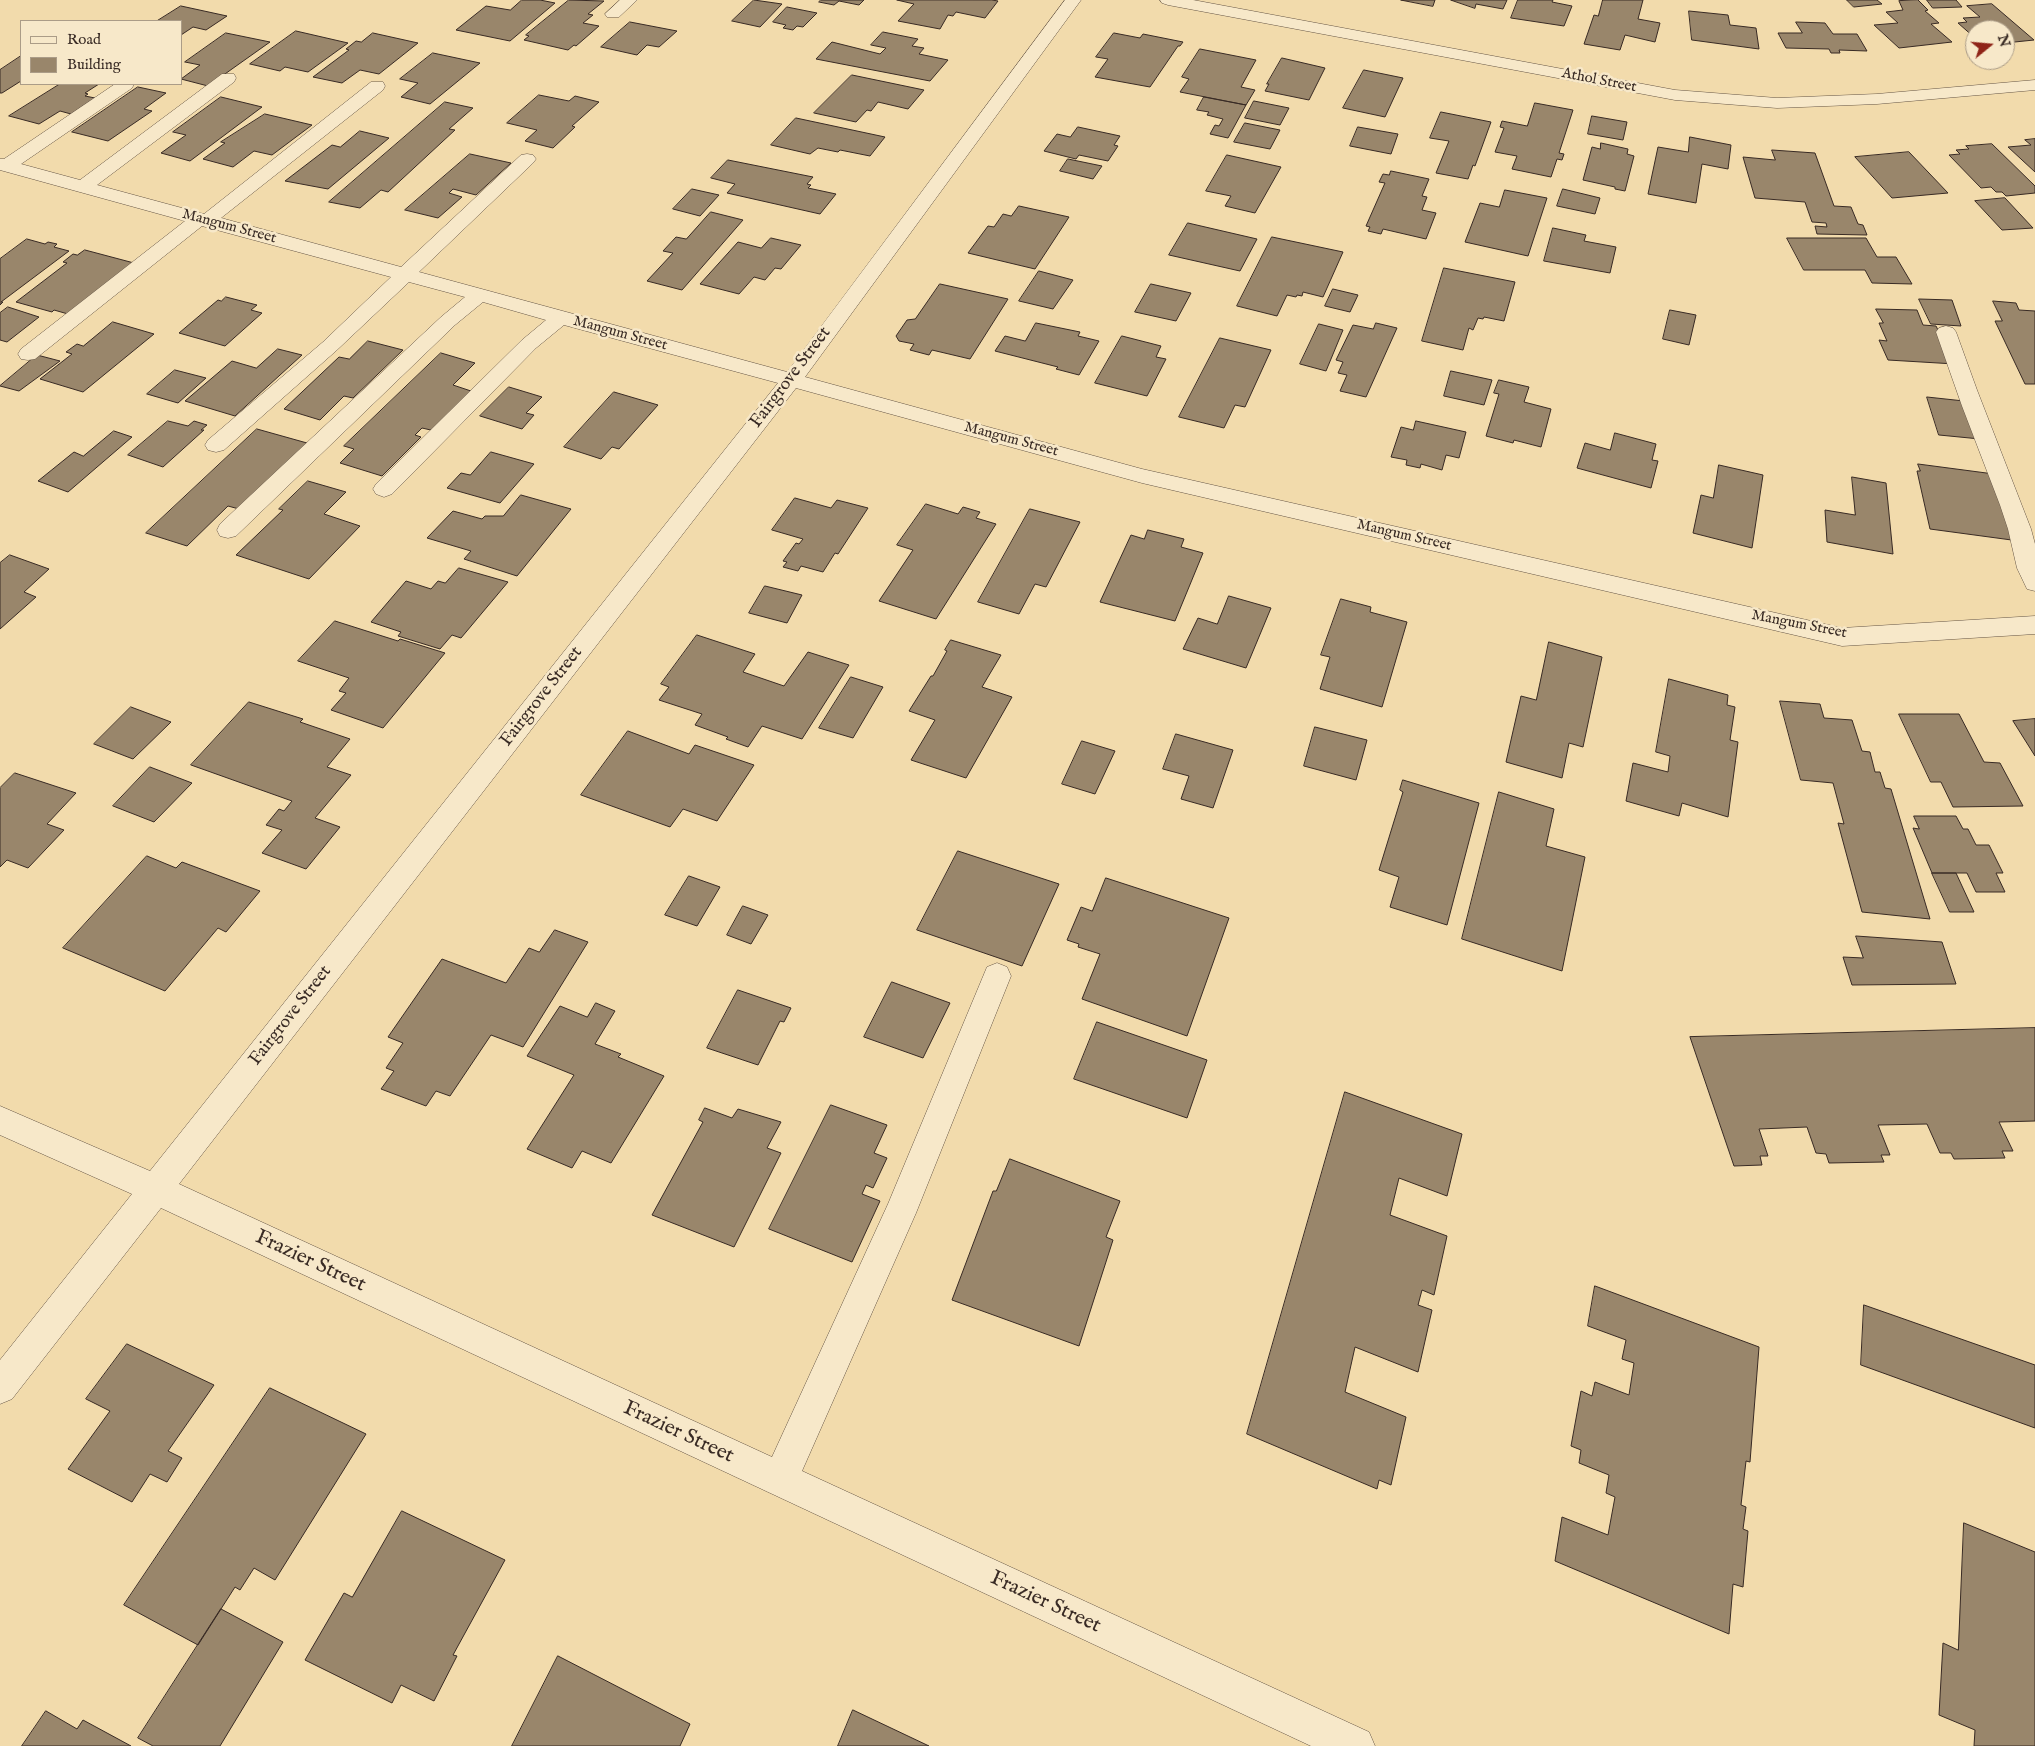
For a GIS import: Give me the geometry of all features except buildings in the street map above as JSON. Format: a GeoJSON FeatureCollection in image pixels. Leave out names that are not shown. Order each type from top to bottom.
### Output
{"type":"FeatureCollection","features":[{"type":"Feature","properties":{"kind":"street"},"geometry":{"type":"LineString","coordinates":[[613,14],[629,0]]}},
{"type":"Feature","properties":{"kind":"street","name":"Fairgrove Street"},"geometry":{"type":"LineString","coordinates":[[0,1387],[791,381],[1073,0]]}},
{"type":"Feature","properties":{"kind":"street","name":"Athol Street"},"geometry":{"type":"LineString","coordinates":[[1168,0],[1675,95],[1777,103],[1877,98],[2035,85]]}},
{"type":"Feature","properties":{"kind":"street"},"geometry":{"type":"LineString","coordinates":[[84,188],[228,78]]}},
{"type":"Feature","properties":{"kind":"street"},"geometry":{"type":"LineString","coordinates":[[3,165],[124,85]]}},
{"type":"Feature","properties":{"kind":"street"},"geometry":{"type":"LineString","coordinates":[[28,354],[378,86]]}},
{"type":"Feature","properties":{"kind":"street"},"geometry":{"type":"LineString","coordinates":[[216,445],[330,346],[527,159]]}},
{"type":"Feature","properties":{"kind":"street","name":"Mangum Street"},"geometry":{"type":"LineString","coordinates":[[3,165],[1142,476],[1842,637],[2035,625]]}},
{"type":"Feature","properties":{"kind":"street"},"geometry":{"type":"LineString","coordinates":[[228,530],[448,320],[480,296]]}},
{"type":"Feature","properties":{"kind":"street"},"geometry":{"type":"LineString","coordinates":[[384,489],[529,344],[560,318]]}},
{"type":"Feature","properties":{"kind":"street"},"geometry":{"type":"LineString","coordinates":[[1946,332],[1966,390],[2001,474],[2019,526],[2029,571],[2035,583]]}},
{"type":"Feature","properties":{"kind":"street"},"geometry":{"type":"LineString","coordinates":[[780,1480],[900,1213],[997,976]]}},
{"type":"Feature","properties":{"kind":"street","name":"Frazier Street"},"geometry":{"type":"LineString","coordinates":[[0,1120],[155,1189],[1355,1746]]}}]}
